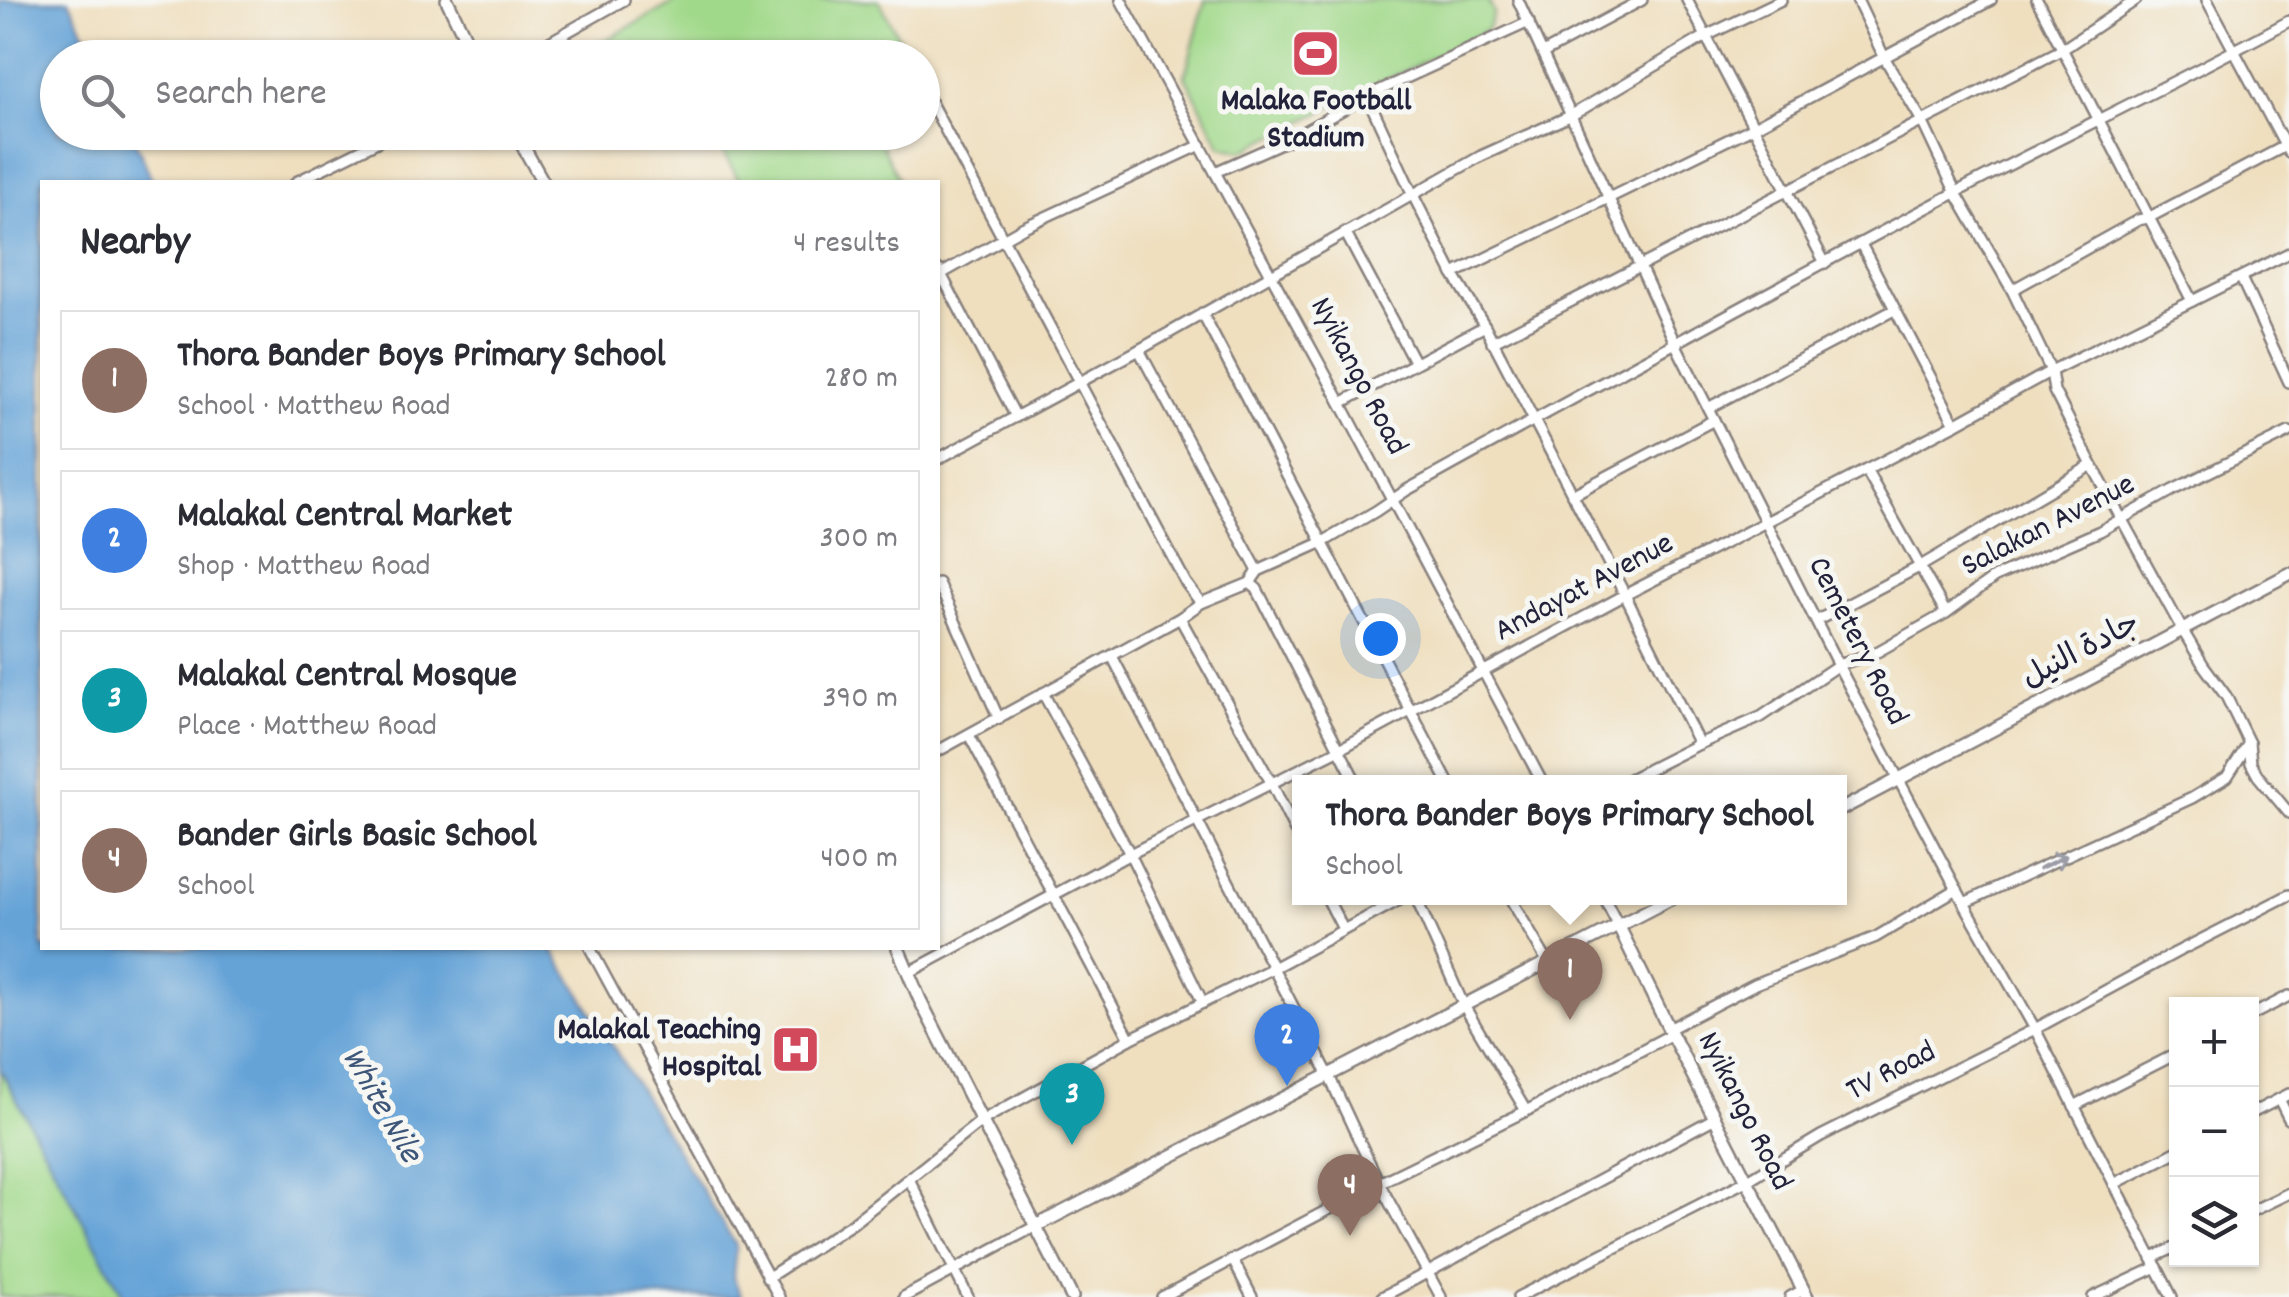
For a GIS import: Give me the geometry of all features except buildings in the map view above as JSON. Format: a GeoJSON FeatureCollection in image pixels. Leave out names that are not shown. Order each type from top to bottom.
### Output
{"type":"FeatureCollection","features":[{"type":"Feature","properties":{"kind":"street"},"geometry":{"type":"LineString","coordinates":[[447,0],[467,40]]}},
{"type":"Feature","properties":{"kind":"street"},"geometry":{"type":"LineString","coordinates":[[553,40],[624,0]]}},
{"type":"Feature","properties":{"kind":"street","name":"Nyikango Road"},"geometry":{"type":"LineString","coordinates":[[1120,0],[1342,403],[1538,775]]}},
{"type":"Feature","properties":{"kind":"street","name":"Cemetery Road"},"geometry":{"type":"LineString","coordinates":[[1518,0],[1675,343],[1838,665],[2034,1029],[2172,1297]]}},
{"type":"Feature","properties":{"kind":"street"},"geometry":{"type":"LineString","coordinates":[[1543,53],[1642,0]]}},
{"type":"Feature","properties":{"kind":"street"},"geometry":{"type":"LineString","coordinates":[[1688,0],[1825,263]]}},
{"type":"Feature","properties":{"kind":"street"},"geometry":{"type":"LineString","coordinates":[[940,458],[1481,156],[1572,114],[1706,36],[1781,0]]}},
{"type":"Feature","properties":{"kind":"street"},"geometry":{"type":"LineString","coordinates":[[1856,0],[2012,290],[2050,371],[2054,391],[2092,465],[2204,666],[2226,696],[2249,743],[2251,762],[2258,776],[2289,813]]}},
{"type":"Feature","properties":{"kind":"street"},"geometry":{"type":"LineString","coordinates":[[1453,274],[1754,127],[1991,0]]}},
{"type":"Feature","properties":{"kind":"street"},"geometry":{"type":"LineString","coordinates":[[2037,0],[2192,302]]}},
{"type":"Feature","properties":{"kind":"street"},"geometry":{"type":"LineString","coordinates":[[1492,342],[2063,49],[2136,0]]}},
{"type":"Feature","properties":{"kind":"street"},"geometry":{"type":"LineString","coordinates":[[2012,290],[2110,234],[2288,148],[2207,0]]}},
{"type":"Feature","properties":{"kind":"street"},"geometry":{"type":"LineString","coordinates":[[940,750],[1201,604],[1250,582],[1258,571],[1323,542],[1391,500],[1675,343],[1956,192],[2289,21]]}},
{"type":"Feature","properties":{"kind":"street"},"geometry":{"type":"LineString","coordinates":[[1214,172],[1528,22]]}},
{"type":"Feature","properties":{"kind":"street"},"geometry":{"type":"LineString","coordinates":[[1367,96],[1453,274],[1484,326],[1700,744]]}},
{"type":"Feature","properties":{"kind":"street"},"geometry":{"type":"LineString","coordinates":[[940,120],[1078,384],[1201,604]]}},
{"type":"Feature","properties":{"kind":"street"},"geometry":{"type":"LineString","coordinates":[[940,270],[1200,145]]}},
{"type":"Feature","properties":{"kind":"street"},"geometry":{"type":"LineString","coordinates":[[300,180],[361,150]]}},
{"type":"Feature","properties":{"kind":"street"},"geometry":{"type":"LineString","coordinates":[[525,150],[542,180]]}},
{"type":"Feature","properties":{"kind":"street"},"geometry":{"type":"LineString","coordinates":[[1345,232],[1415,363]]}},
{"type":"Feature","properties":{"kind":"street"},"geometry":{"type":"LineString","coordinates":[[1861,244],[1954,424]]}},
{"type":"Feature","properties":{"kind":"street","name":"Andayat Avenue"},"geometry":{"type":"LineString","coordinates":[[908,973],[1130,854],[1338,750],[2050,371],[2289,253]]}},
{"type":"Feature","properties":{"kind":"street"},"geometry":{"type":"LineString","coordinates":[[940,273],[1016,417]]}},
{"type":"Feature","properties":{"kind":"street"},"geometry":{"type":"LineString","coordinates":[[2241,278],[2289,381]]}},
{"type":"Feature","properties":{"kind":"street"},"geometry":{"type":"LineString","coordinates":[[1708,408],[1894,310]]}},
{"type":"Feature","properties":{"kind":"street"},"geometry":{"type":"LineString","coordinates":[[1202,313],[1444,775]]}},
{"type":"Feature","properties":{"kind":"street"},"geometry":{"type":"LineString","coordinates":[[1342,403],[1484,326]]}},
{"type":"Feature","properties":{"kind":"street"},"geometry":{"type":"LineString","coordinates":[[1139,350],[1258,571]]}},
{"type":"Feature","properties":{"kind":"street"},"geometry":{"type":"LineString","coordinates":[[1572,495],[1714,420]]}},
{"type":"Feature","properties":{"kind":"street","name":"Salakan Avenue"},"geometry":{"type":"LineString","coordinates":[[1638,775],[1761,717],[1838,665],[1877,652],[1946,613],[1995,577],[2100,531],[2289,432]]}},
{"type":"Feature","properties":{"kind":"street"},"geometry":{"type":"LineString","coordinates":[[1816,621],[1920,567],[2092,465]]}},
{"type":"Feature","properties":{"kind":"street"},"geometry":{"type":"LineString","coordinates":[[1866,470],[1946,613]]}},
{"type":"Feature","properties":{"kind":"street","name":"جادة النيل"},"geometry":{"type":"LineString","coordinates":[[1847,806],[2289,574]]}},
{"type":"Feature","properties":{"kind":"street"},"geometry":{"type":"LineString","coordinates":[[1250,582],[1352,775]]}},
{"type":"Feature","properties":{"kind":"street"},"geometry":{"type":"LineString","coordinates":[[940,587],[999,719]]}},
{"type":"Feature","properties":{"kind":"street"},"geometry":{"type":"LineString","coordinates":[[1180,618],[1292,825]]}},
{"type":"Feature","properties":{"kind":"street"},"geometry":{"type":"LineString","coordinates":[[1112,656],[1330,1076],[1379,1183],[1442,1297]]}},
{"type":"Feature","properties":{"kind":"street"},"geometry":{"type":"LineString","coordinates":[[1044,694],[1130,854],[1203,1003]]}},
{"type":"Feature","properties":{"kind":"street"},"geometry":{"type":"LineString","coordinates":[[969,735],[1130,1040]]}},
{"type":"Feature","properties":{"kind":"street"},"geometry":{"type":"LineString","coordinates":[[1964,903],[2192,798],[2227,777],[2249,743]]}},
{"type":"Feature","properties":{"kind":"street"},"geometry":{"type":"LineString","coordinates":[[1162,1297],[1526,1111],[1755,984],[1876,937],[1957,889]]}},
{"type":"Feature","properties":{"kind":"street","name":"TV Road"},"geometry":{"type":"LineString","coordinates":[[1518,1297],[2289,895]]}},
{"type":"Feature","properties":{"kind":"street"},"geometry":{"type":"LineString","coordinates":[[1331,905],[1343,930]]}},
{"type":"Feature","properties":{"kind":"street"},"geometry":{"type":"LineString","coordinates":[[767,1278],[853,1223],[981,1122],[1390,905]]}},
{"type":"Feature","properties":{"kind":"street"},"geometry":{"type":"LineString","coordinates":[[1419,905],[1463,1004],[1526,1111]]}},
{"type":"Feature","properties":{"kind":"street"},"geometry":{"type":"LineString","coordinates":[[1514,905],[1547,960]]}},
{"type":"Feature","properties":{"kind":"street","name":"Nyikango Road"},"geometry":{"type":"LineString","coordinates":[[1608,905],[1805,1294]]}},
{"type":"Feature","properties":{"kind":"street"},"geometry":{"type":"LineString","coordinates":[[904,1297],[1658,905]]}},
{"type":"Feature","properties":{"kind":"street"},"geometry":{"type":"LineString","coordinates":[[591,950],[779,1297]]}},
{"type":"Feature","properties":{"kind":"street"},"geometry":{"type":"LineString","coordinates":[[899,950],[981,1122],[1072,1297]]}},
{"type":"Feature","properties":{"kind":"street"},"geometry":{"type":"LineString","coordinates":[[2259,1012],[2289,996]]}},
{"type":"Feature","properties":{"kind":"street"},"geometry":{"type":"LineString","coordinates":[[2074,1106],[2169,1058]]}},
{"type":"Feature","properties":{"kind":"street"},"geometry":{"type":"LineString","coordinates":[[2259,1110],[2284,1097],[2289,1119]]}},
{"type":"Feature","properties":{"kind":"street"},"geometry":{"type":"LineString","coordinates":[[1382,1297],[1715,1118]]}},
{"type":"Feature","properties":{"kind":"street"},"geometry":{"type":"LineString","coordinates":[[2114,1184],[2169,1156]]}},
{"type":"Feature","properties":{"kind":"street"},"geometry":{"type":"LineString","coordinates":[[909,1178],[968,1297]]}},
{"type":"Feature","properties":{"kind":"street"},"geometry":{"type":"LineString","coordinates":[[2259,1208],[2289,1193]]}},
{"type":"Feature","properties":{"kind":"street"},"geometry":{"type":"LineString","coordinates":[[2094,1297],[2169,1252]]}},
{"type":"Feature","properties":{"kind":"street"},"geometry":{"type":"LineString","coordinates":[[1233,1260],[1252,1297]]}},
{"type":"Feature","properties":{"kind":"street"},"geometry":{"type":"LineString","coordinates":[[1790,1297],[1805,1294]]}},
{"type":"Feature","properties":{"kind":"green space"},"geometry":{"type":"Polygon","coordinates":[[[679,0],[879,0],[900,40],[605,40],[679,0]]]}},
{"type":"Feature","properties":{"kind":"green space","name":"Malaka Football Stadium"},"geometry":{"type":"Polygon","coordinates":[[[1205,0],[1488,0],[1494,13],[1487,30],[1243,151],[1221,146],[1185,76],[1205,0]]]}},
{"type":"Feature","properties":{"kind":"green space"},"geometry":{"type":"Polygon","coordinates":[[[722,150],[884,150],[899,180],[739,180],[722,150]]]}},
{"type":"Feature","properties":{"kind":"green space"},"geometry":{"type":"Polygon","coordinates":[[[0,1069],[124,1297],[0,1297],[0,1069]]]}},
{"type":"Feature","properties":{"kind":"water","name":"White Nile"},"geometry":{"type":"Polygon","coordinates":[[[0,0],[69,0],[88,40],[40,40],[40,150],[139,150],[152,180],[40,180],[40,950],[553,950],[736,1245],[733,1277],[742,1297],[124,1297],[0,1069],[0,0]]]}},
{"type":"Feature","properties":{"kind":"place","name":"Malaka Football Stadium"},"geometry":{"type":"Point","coordinates":[1316,53]}},
{"type":"Feature","properties":{"kind":"place","name":"Thora Bander Boys Primary School"},"geometry":{"type":"Point","coordinates":[1570,1020]}},
{"type":"Feature","properties":{"kind":"place","name":"Malakal Teaching Hospital"},"geometry":{"type":"Point","coordinates":[796,1050]}},
{"type":"Feature","properties":{"kind":"place","name":"Malakal Central Market"},"geometry":{"type":"Point","coordinates":[1287,1086]}},
{"type":"Feature","properties":{"kind":"place","name":"Malakal Central Mosque"},"geometry":{"type":"Point","coordinates":[1072,1145]}},
{"type":"Feature","properties":{"kind":"place","name":"Bander Girls Basic School"},"geometry":{"type":"Point","coordinates":[1350,1236]}}]}
